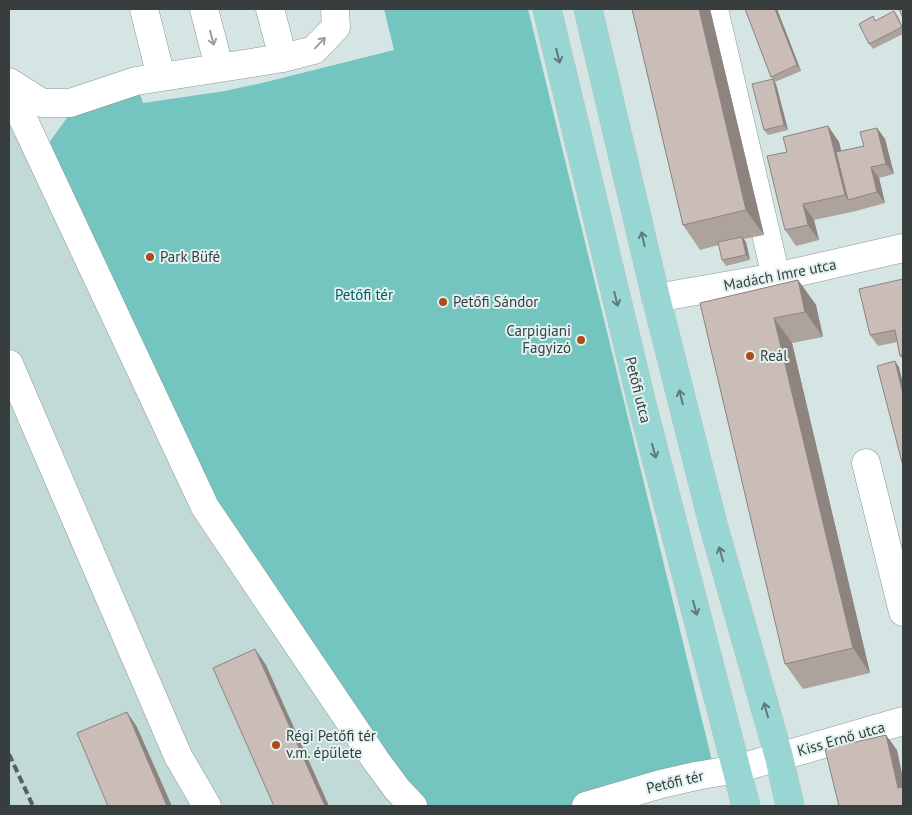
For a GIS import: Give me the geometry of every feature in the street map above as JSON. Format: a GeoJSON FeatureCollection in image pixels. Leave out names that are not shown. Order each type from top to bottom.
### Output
{"type":"FeatureCollection","features":[{"type":"Feature","properties":{"kind":"main road","name":"Petőfi utca"},"geometry":{"type":"LineString","coordinates":[[547,9],[642,404],[746,806]]}},
{"type":"Feature","properties":{"kind":"main road"},"geometry":{"type":"LineString","coordinates":[[588,9],[656,298],[713,524],[779,757],[790,806]]}},
{"type":"Feature","properties":{"kind":"street"},"geometry":{"type":"LineString","coordinates":[[144,9],[161,77]]}},
{"type":"Feature","properties":{"kind":"street"},"geometry":{"type":"LineString","coordinates":[[204,9],[219,67]]}},
{"type":"Feature","properties":{"kind":"street"},"geometry":{"type":"LineString","coordinates":[[270,9],[283,58]]}},
{"type":"Feature","properties":{"kind":"street"},"geometry":{"type":"LineString","coordinates":[[9,82],[42,104],[70,103],[136,81],[283,58],[314,50],[336,27],[335,9]]}},
{"type":"Feature","properties":{"kind":"street"},"geometry":{"type":"LineString","coordinates":[[714,9],[776,277]]}},
{"type":"Feature","properties":{"kind":"street"},"geometry":{"type":"LineString","coordinates":[[9,89],[205,507],[377,762],[413,806]]}},
{"type":"Feature","properties":{"kind":"street"},"geometry":{"type":"LineString","coordinates":[[36,147],[51,121],[70,103]]}},
{"type":"Feature","properties":{"kind":"street","name":"Madách Imre utca"},"geometry":{"type":"LineString","coordinates":[[656,298],[776,277],[903,248]]}},
{"type":"Feature","properties":{"kind":"street"},"geometry":{"type":"LineString","coordinates":[[9,364],[178,756],[207,806]]}},
{"type":"Feature","properties":{"kind":"street"},"geometry":{"type":"LineString","coordinates":[[866,463],[903,612]]}},
{"type":"Feature","properties":{"kind":"street","name":"Kiss Ernő utca"},"geometry":{"type":"LineString","coordinates":[[737,769],[903,721]]}},
{"type":"Feature","properties":{"kind":"street","name":"Petőfi tér"},"geometry":{"type":"LineString","coordinates":[[586,806],[661,784],[737,769]]}},
{"type":"Feature","properties":{"kind":"shaded area"},"geometry":{"type":"Polygon","coordinates":[[[9,99],[406,806],[9,806],[9,99]]]}},
{"type":"Feature","properties":{"kind":"green space","name":"Petőfi tér"},"geometry":{"type":"Polygon","coordinates":[[[384,9],[528,9],[713,765],[574,806],[419,806],[214,506],[46,147],[74,108],[136,83],[143,103],[225,91],[394,50],[384,9]]]}},
{"type":"Feature","properties":{"kind":"building"},"geometry":{"type":"Polygon","coordinates":[[[632,9],[699,9],[746,210],[683,225],[632,9]]]}},
{"type":"Feature","properties":{"kind":"building"},"geometry":{"type":"Polygon","coordinates":[[[745,9],[775,9],[797,65],[771,77],[745,9]]]}},
{"type":"Feature","properties":{"kind":"building"},"geometry":{"type":"Polygon","coordinates":[[[899,9],[903,9],[903,18],[899,9]]]}},
{"type":"Feature","properties":{"kind":"building"},"geometry":{"type":"Polygon","coordinates":[[[894,11],[902,27],[869,44],[859,24],[873,16],[875,21],[894,11]]]}},
{"type":"Feature","properties":{"kind":"building"},"geometry":{"type":"Polygon","coordinates":[[[773,79],[784,125],[764,130],[752,84],[773,79]]]}},
{"type":"Feature","properties":{"kind":"building"},"geometry":{"type":"Polygon","coordinates":[[[828,126],[845,195],[803,204],[808,225],[785,230],[767,156],[787,152],[783,137],[828,126]]]}},
{"type":"Feature","properties":{"kind":"building"},"geometry":{"type":"Polygon","coordinates":[[[877,128],[886,164],[871,167],[877,192],[848,200],[836,152],[864,146],[860,132],[877,128]]]}},
{"type":"Feature","properties":{"kind":"building"},"geometry":{"type":"Polygon","coordinates":[[[742,237],[746,255],[722,260],[718,242],[742,237]]]}},
{"type":"Feature","properties":{"kind":"building"},"geometry":{"type":"Polygon","coordinates":[[[903,279],[903,355],[900,356],[895,330],[870,335],[859,289],[903,279]]]}},
{"type":"Feature","properties":{"kind":"building"},"geometry":{"type":"Polygon","coordinates":[[[798,280],[805,312],[774,318],[853,648],[785,664],[700,303],[798,280]]]}},
{"type":"Feature","properties":{"kind":"building"},"geometry":{"type":"Polygon","coordinates":[[[895,361],[903,394],[903,466],[877,366],[895,361]]]}},
{"type":"Feature","properties":{"kind":"building","name":"Régi Petőfi tér v.m. épülete"},"geometry":{"type":"Polygon","coordinates":[[[255,649],[325,806],[274,806],[213,668],[255,649]]]}},
{"type":"Feature","properties":{"kind":"building"},"geometry":{"type":"Polygon","coordinates":[[[127,712],[167,806],[108,806],[77,733],[127,712]]]}},
{"type":"Feature","properties":{"kind":"building"},"geometry":{"type":"Polygon","coordinates":[[[886,735],[898,788],[903,787],[903,806],[839,806],[825,749],[886,735]]]}},
{"type":"Feature","properties":{"kind":"railway"},"geometry":{"type":"LineString","coordinates":[[9,754],[33,806]]}},
{"type":"Feature","properties":{"kind":"place","name":"Park Büfé"},"geometry":{"type":"Point","coordinates":[150,257]}},
{"type":"Feature","properties":{"kind":"place","name":"Petőfi Sándor"},"geometry":{"type":"Point","coordinates":[443,302]}},
{"type":"Feature","properties":{"kind":"place","name":"Carpigiani Fagyizó"},"geometry":{"type":"Point","coordinates":[581,340]}},
{"type":"Feature","properties":{"kind":"place","name":"Reál"},"geometry":{"type":"Point","coordinates":[750,356]}},
{"type":"Feature","properties":{"kind":"place","name":"Régi Petőfi tér v.m. épülete"},"geometry":{"type":"Point","coordinates":[276,745]}}]}
